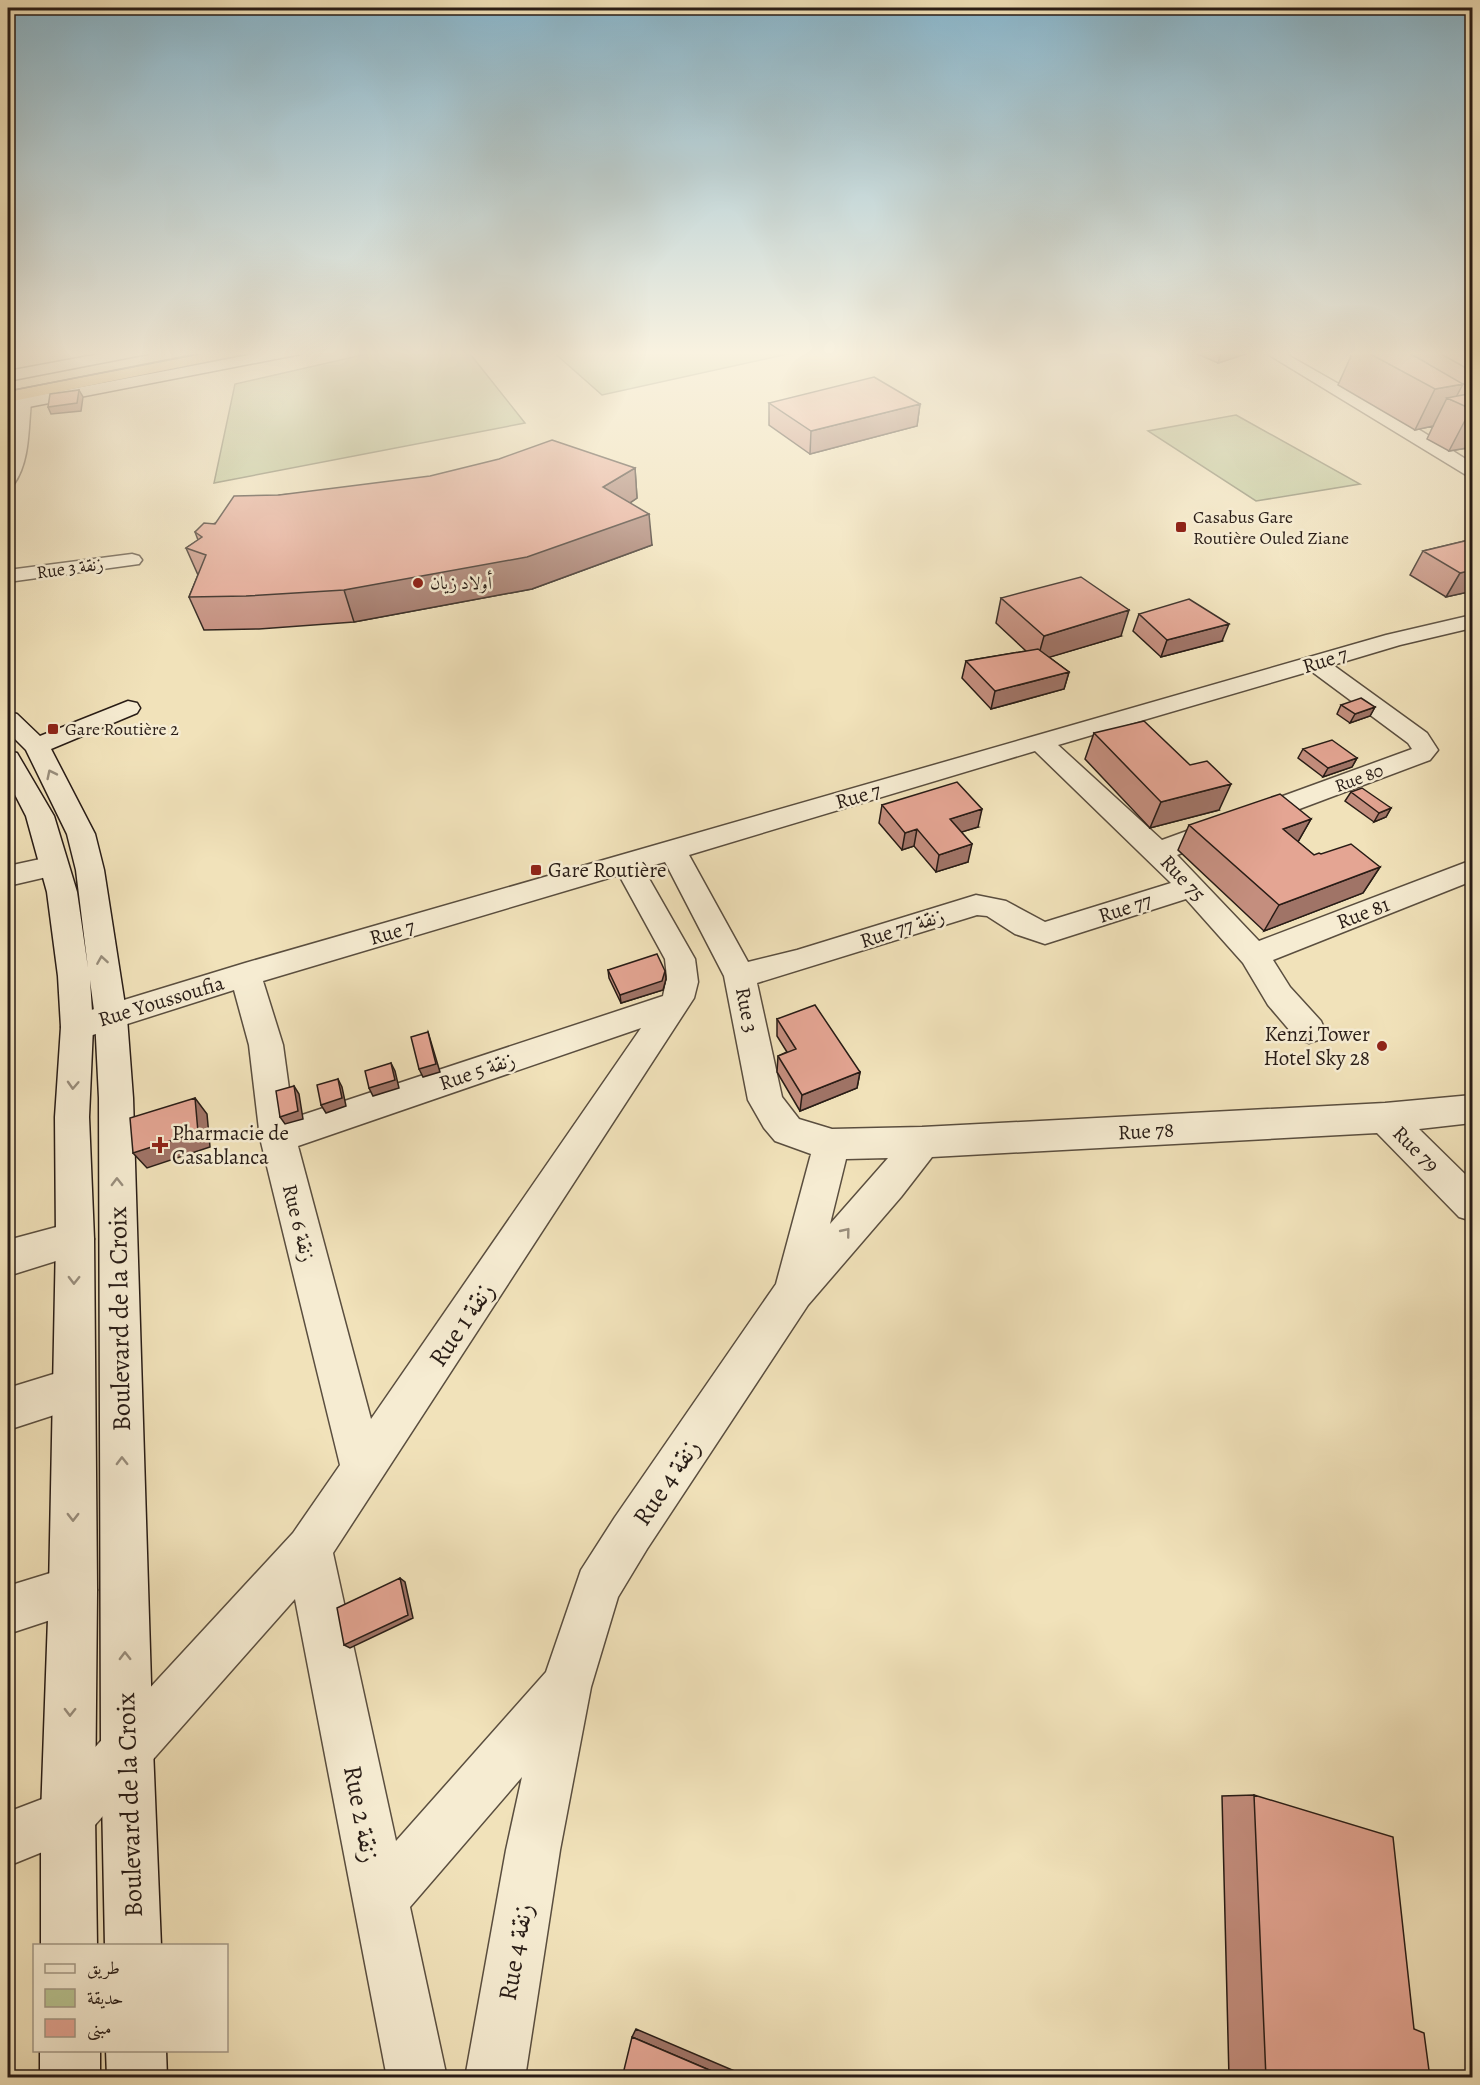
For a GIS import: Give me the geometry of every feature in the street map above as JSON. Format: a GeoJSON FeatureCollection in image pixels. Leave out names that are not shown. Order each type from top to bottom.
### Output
{"type":"FeatureCollection","features":[{"type":"Feature","properties":{"kind":"street"},"geometry":{"type":"LineString","coordinates":[[8,480],[16,460],[15,447]]}},
{"type":"Feature","properties":{"kind":"street"},"geometry":{"type":"LineString","coordinates":[[1435,447],[1473,471]]}},
{"type":"Feature","properties":{"kind":"street"},"geometry":{"type":"LineString","coordinates":[[1451,457],[1473,454]]}},
{"type":"Feature","properties":{"kind":"street","name":"Rue 3 زنقة"},"geometry":{"type":"LineString","coordinates":[[8,576],[132,560]]}},
{"type":"Feature","properties":{"kind":"street","name":"Rue 7"},"geometry":{"type":"LineString","coordinates":[[245,975],[1394,640],[1473,622]]}},
{"type":"Feature","properties":{"kind":"street","name":"Rue 80"},"geometry":{"type":"LineString","coordinates":[[1158,852],[1421,755],[1425,750],[1418,738],[1315,663]]}},
{"type":"Feature","properties":{"kind":"street"},"geometry":{"type":"LineString","coordinates":[[37,746],[128,708]]}},
{"type":"Feature","properties":{"kind":"street","name":"Boulevard de la Croix"},"geometry":{"type":"LineString","coordinates":[[8,719],[37,746],[81,834],[90,870],[94,1022],[72,1117],[75,1239],[73,1590],[68,1815],[69,1944]]}},
{"type":"Feature","properties":{"kind":"street","name":"Rue 75"},"geometry":{"type":"LineString","coordinates":[[1041,742],[1158,852],[1228,925],[1254,956],[1279,996],[1309,1030]]}},
{"type":"Feature","properties":{"kind":"street","name":"Boulevard de la Croix"},"geometry":{"type":"LineString","coordinates":[[8,759],[40,816],[62,892],[68,927],[116,1108],[127,1748],[133,1944]]}},
{"type":"Feature","properties":{"kind":"street","name":"Rue 3"},"geometry":{"type":"LineString","coordinates":[[673,851],[740,976],[765,1100],[776,1119],[787,1130],[832,1144]]}},
{"type":"Feature","properties":{"kind":"street","name":"Rue 1 زنقة"},"geometry":{"type":"LineString","coordinates":[[68,1815],[309,1549],[675,1004],[683,990],[685,976],[680,959],[627,864]]}},
{"type":"Feature","properties":{"kind":"street"},"geometry":{"type":"LineString","coordinates":[[8,876],[54,866]]}},
{"type":"Feature","properties":{"kind":"street","name":"Rue 81"},"geometry":{"type":"LineString","coordinates":[[1254,956],[1473,870]]}},
{"type":"Feature","properties":{"kind":"street","name":"Rue 77"},"geometry":{"type":"LineString","coordinates":[[1059,930],[1190,887]]}},
{"type":"Feature","properties":{"kind":"street","name":"Rue 77 زنقة"},"geometry":{"type":"LineString","coordinates":[[740,976],[798,961],[976,905],[989,905],[1001,909],[1032,931],[1045,933],[1059,930]]}},
{"type":"Feature","properties":{"kind":"street","name":"Rue Youssoufia"},"geometry":{"type":"LineString","coordinates":[[94,1022],[245,975]]}},
{"type":"Feature","properties":{"kind":"street","name":"Rue 6 زنقة"},"geometry":{"type":"LineString","coordinates":[[245,975],[266,1045],[278,1138],[363,1470]]}},
{"type":"Feature","properties":{"kind":"street","name":"Rue 5 زنقة"},"geometry":{"type":"LineString","coordinates":[[278,1138],[675,1004]]}},
{"type":"Feature","properties":{"kind":"street","name":"Rue 78"},"geometry":{"type":"LineString","coordinates":[[832,1144],[922,1142],[1385,1118],[1468,1106]]}},
{"type":"Feature","properties":{"kind":"street","name":"Rue 79"},"geometry":{"type":"LineString","coordinates":[[1385,1118],[1473,1205]]}},
{"type":"Feature","properties":{"kind":"street","name":"Rue 4 زنقة"},"geometry":{"type":"LineString","coordinates":[[495,2078],[533,1850],[566,1686],[598,1587],[637,1523],[794,1292],[888,1186],[922,1142]]}},
{"type":"Feature","properties":{"kind":"street","name":"Rue 4 زنقة"},"geometry":{"type":"LineString","coordinates":[[794,1292],[832,1144]]}},
{"type":"Feature","properties":{"kind":"street"},"geometry":{"type":"LineString","coordinates":[[8,1258],[75,1239]]}},
{"type":"Feature","properties":{"kind":"street"},"geometry":{"type":"LineString","coordinates":[[8,1409],[73,1389]]}},
{"type":"Feature","properties":{"kind":"street","name":"Rue 2 زنقة"},"geometry":{"type":"LineString","coordinates":[[309,1549],[417,2078]]}},
{"type":"Feature","properties":{"kind":"street"},"geometry":{"type":"LineString","coordinates":[[8,1610],[73,1590]]}},
{"type":"Feature","properties":{"kind":"street","name":"Rue 4 زنقة"},"geometry":{"type":"LineString","coordinates":[[380,1900],[566,1686]]}},
{"type":"Feature","properties":{"kind":"street"},"geometry":{"type":"LineString","coordinates":[[8,1839],[68,1815]]}},
{"type":"Feature","properties":{"kind":"street"},"geometry":{"type":"LineString","coordinates":[[69,2052],[70,2078]]}},
{"type":"Feature","properties":{"kind":"street"},"geometry":{"type":"LineString","coordinates":[[136,2052],[137,2078]]}},
{"type":"Feature","properties":{"kind":"green space"},"geometry":{"type":"Polygon","coordinates":[[[222,447],[399,447],[214,483],[222,447]]]}},
{"type":"Feature","properties":{"kind":"green space"},"geometry":{"type":"Polygon","coordinates":[[[1173,447],[1294,447],[1360,484],[1256,501],[1173,447]]]}},
{"type":"Feature","properties":{"kind":"building"},"geometry":{"type":"Polygon","coordinates":[[[532,447],[574,447],[635,468],[603,487],[649,514],[527,557],[344,590],[189,597],[206,555],[186,548],[202,537],[195,532],[204,523],[215,524],[234,496],[279,495],[430,476],[499,459],[532,447]]]}},
{"type":"Feature","properties":{"kind":"building"},"geometry":{"type":"Polygon","coordinates":[[[1473,539],[1473,570],[1460,573],[1423,551],[1473,539]]]}},
{"type":"Feature","properties":{"kind":"building"},"geometry":{"type":"Polygon","coordinates":[[[1081,577],[1129,610],[1044,636],[1001,598],[1081,577]]]}},
{"type":"Feature","properties":{"kind":"building"},"geometry":{"type":"Polygon","coordinates":[[[1189,599],[1229,624],[1167,640],[1139,614],[1189,599]]]}},
{"type":"Feature","properties":{"kind":"building"},"geometry":{"type":"Polygon","coordinates":[[[1038,649],[1069,672],[995,691],[966,661],[1038,649]]]}},
{"type":"Feature","properties":{"kind":"building"},"geometry":{"type":"Polygon","coordinates":[[[1361,698],[1375,707],[1355,714],[1341,705],[1361,698]]]}},
{"type":"Feature","properties":{"kind":"building"},"geometry":{"type":"Polygon","coordinates":[[[1144,721],[1190,765],[1207,761],[1231,784],[1161,802],[1094,733],[1144,721]]]}},
{"type":"Feature","properties":{"kind":"building"},"geometry":{"type":"Polygon","coordinates":[[[1332,740],[1357,758],[1328,768],[1303,749],[1332,740]]]}},
{"type":"Feature","properties":{"kind":"building"},"geometry":{"type":"Polygon","coordinates":[[[957,782],[982,809],[950,819],[972,844],[939,855],[917,829],[905,833],[882,805],[957,782]]]}},
{"type":"Feature","properties":{"kind":"building"},"geometry":{"type":"Polygon","coordinates":[[[1362,788],[1391,808],[1379,813],[1351,792],[1362,788]]]}},
{"type":"Feature","properties":{"kind":"building"},"geometry":{"type":"Polygon","coordinates":[[[1280,794],[1311,819],[1283,829],[1314,855],[1351,844],[1380,867],[1279,905],[1189,825],[1280,794]]]}},
{"type":"Feature","properties":{"kind":"building"},"geometry":{"type":"Polygon","coordinates":[[[657,954],[665,971],[662,981],[620,995],[608,970],[657,954]]]}},
{"type":"Feature","properties":{"kind":"building"},"geometry":{"type":"Polygon","coordinates":[[[815,1005],[860,1072],[802,1095],[778,1056],[796,1049],[777,1019],[815,1005]]]}},
{"type":"Feature","properties":{"kind":"building"},"geometry":{"type":"Polygon","coordinates":[[[428,1032],[436,1064],[419,1069],[411,1037],[428,1032]]]}},
{"type":"Feature","properties":{"kind":"building"},"geometry":{"type":"Polygon","coordinates":[[[391,1063],[395,1080],[369,1088],[365,1071],[391,1063]]]}},
{"type":"Feature","properties":{"kind":"building"},"geometry":{"type":"Polygon","coordinates":[[[338,1079],[342,1098],[321,1105],[317,1085],[338,1079]]]}},
{"type":"Feature","properties":{"kind":"building"},"geometry":{"type":"Polygon","coordinates":[[[294,1086],[298,1111],[280,1117],[276,1091],[294,1086]]]}},
{"type":"Feature","properties":{"kind":"building"},"geometry":{"type":"Polygon","coordinates":[[[195,1098],[198,1132],[133,1153],[130,1118],[195,1098]]]}},
{"type":"Feature","properties":{"kind":"building"},"geometry":{"type":"Polygon","coordinates":[[[400,1578],[408,1615],[344,1645],[337,1608],[400,1578]]]}},
{"type":"Feature","properties":{"kind":"building"},"geometry":{"type":"Polygon","coordinates":[[[1254,1795],[1393,1837],[1414,2029],[1424,2033],[1430,2078],[1266,2078],[1254,1795]]]}},
{"type":"Feature","properties":{"kind":"building"},"geometry":{"type":"Polygon","coordinates":[[[632,2037],[728,2078],[622,2078],[632,2037]]]}},
{"type":"Feature","properties":{"kind":"place","name":"Casabus Gare Routière Ouled Ziane"},"geometry":{"type":"Point","coordinates":[1181,527]}},
{"type":"Feature","properties":{"kind":"place","name":"أولاد زيان"},"geometry":{"type":"Point","coordinates":[418,583]}},
{"type":"Feature","properties":{"kind":"place","name":"Gare Routière 2"},"geometry":{"type":"Point","coordinates":[53,729]}},
{"type":"Feature","properties":{"kind":"place","name":"Gare Routière"},"geometry":{"type":"Point","coordinates":[536,870]}},
{"type":"Feature","properties":{"kind":"place","name":"Kenzi Tower Hotel Sky 28"},"geometry":{"type":"Point","coordinates":[1382,1046]}},
{"type":"Feature","properties":{"kind":"place","name":"Pharmacie de Casablanca"},"geometry":{"type":"Point","coordinates":[160,1145]}}]}
